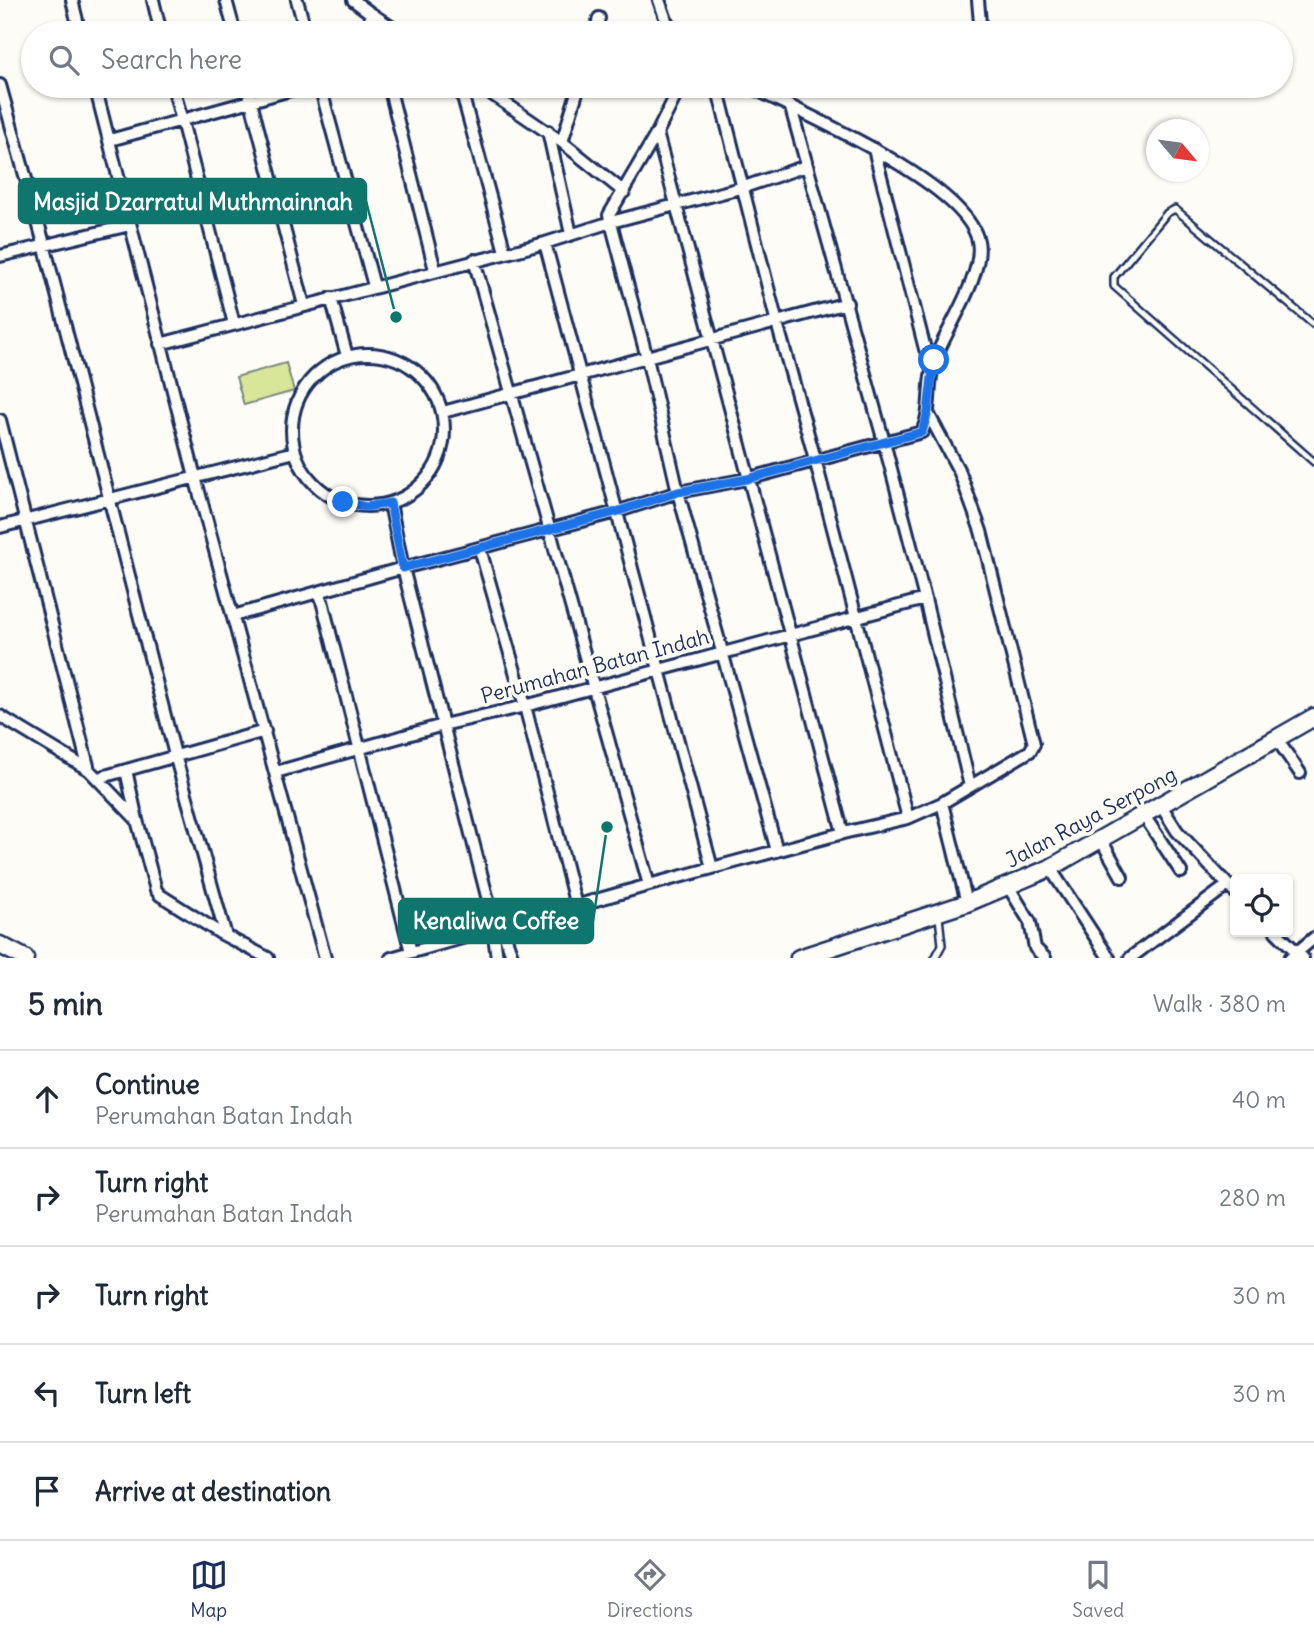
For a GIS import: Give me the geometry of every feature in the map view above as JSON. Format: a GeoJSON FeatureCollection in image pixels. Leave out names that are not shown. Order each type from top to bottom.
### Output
{"type":"FeatureCollection","features":[{"type":"Feature","properties":{"kind":"main road","name":"Jalan Raya Serpong"},"geometry":{"type":"LineString","coordinates":[[799,958],[843,950],[1050,868],[1314,717]]}},
{"type":"Feature","properties":{"kind":"main road"},"geometry":{"type":"LineString","coordinates":[[0,945],[26,958]]}},
{"type":"Feature","properties":{"kind":"street"},"geometry":{"type":"LineString","coordinates":[[72,0],[77,21]]}},
{"type":"Feature","properties":{"kind":"street"},"geometry":{"type":"LineString","coordinates":[[153,0],[158,21]]}},
{"type":"Feature","properties":{"kind":"street"},"geometry":{"type":"LineString","coordinates":[[226,0],[231,21]]}},
{"type":"Feature","properties":{"kind":"street"},"geometry":{"type":"LineString","coordinates":[[297,0],[303,21]]}},
{"type":"Feature","properties":{"kind":"street"},"geometry":{"type":"LineString","coordinates":[[354,0],[382,21]]}},
{"type":"Feature","properties":{"kind":"street"},"geometry":{"type":"LineString","coordinates":[[978,0],[980,21]]}},
{"type":"Feature","properties":{"kind":"street"},"geometry":{"type":"LineString","coordinates":[[660,4],[666,21]]}},
{"type":"Feature","properties":{"kind":"street"},"geometry":{"type":"LineString","coordinates":[[369,12],[372,21]]}},
{"type":"Feature","properties":{"kind":"street"},"geometry":{"type":"LineString","coordinates":[[0,85],[44,244],[175,755],[226,936]]}},
{"type":"Feature","properties":{"kind":"street"},"geometry":{"type":"LineString","coordinates":[[98,98],[195,477],[325,958]]}},
{"type":"Feature","properties":{"kind":"street"},"geometry":{"type":"LineString","coordinates":[[176,98],[234,324]]}},
{"type":"Feature","properties":{"kind":"street"},"geometry":{"type":"LineString","coordinates":[[250,98],[304,305]]}},
{"type":"Feature","properties":{"kind":"street"},"geometry":{"type":"LineString","coordinates":[[110,141],[264,98]]}},
{"type":"Feature","properties":{"kind":"street"},"geometry":{"type":"LineString","coordinates":[[323,98],[374,286]]}},
{"type":"Feature","properties":{"kind":"street"},"geometry":{"type":"LineString","coordinates":[[392,98],[435,270]]}},
{"type":"Feature","properties":{"kind":"street"},"geometry":{"type":"LineString","coordinates":[[463,98],[505,252]]}},
{"type":"Feature","properties":{"kind":"street"},"geometry":{"type":"LineString","coordinates":[[498,98],[548,131],[624,192]]}},
{"type":"Feature","properties":{"kind":"street"},"geometry":{"type":"LineString","coordinates":[[562,142],[575,98]]}},
{"type":"Feature","properties":{"kind":"street"},"geometry":{"type":"LineString","coordinates":[[674,98],[624,192],[615,203],[610,218],[720,653],[777,850]]}},
{"type":"Feature","properties":{"kind":"street"},"geometry":{"type":"LineString","coordinates":[[720,98],[908,818]]}},
{"type":"Feature","properties":{"kind":"street"},"geometry":{"type":"LineString","coordinates":[[233,616],[616,512],[678,492],[747,479],[922,432],[928,412],[934,360],[961,307],[977,261],[978,241],[958,209],[931,185],[874,149],[772,98]]}},
{"type":"Feature","properties":{"kind":"street"},"geometry":{"type":"LineString","coordinates":[[791,108],[884,442],[970,786]]}},
{"type":"Feature","properties":{"kind":"street"},"geometry":{"type":"LineString","coordinates":[[548,131],[571,234]]}},
{"type":"Feature","properties":{"kind":"street"},"geometry":{"type":"LineString","coordinates":[[657,133],[843,833]]}},
{"type":"Feature","properties":{"kind":"street"},"geometry":{"type":"LineString","coordinates":[[874,149],[925,349],[934,360]]}},
{"type":"Feature","properties":{"kind":"street"},"geometry":{"type":"LineString","coordinates":[[160,344],[545,243],[610,218],[677,205],[744,187],[806,166]]}},
{"type":"Feature","properties":{"kind":"street"},"geometry":{"type":"LineString","coordinates":[[0,256],[130,225]]}},
{"type":"Feature","properties":{"kind":"street"},"geometry":{"type":"LineString","coordinates":[[545,243],[712,868]]}},
{"type":"Feature","properties":{"kind":"street"},"geometry":{"type":"LineString","coordinates":[[474,260],[649,885]]}},
{"type":"Feature","properties":{"kind":"street"},"geometry":{"type":"LineString","coordinates":[[331,298],[347,356]]}},
{"type":"Feature","properties":{"kind":"street"},"geometry":{"type":"LineString","coordinates":[[443,412],[847,303]]}},
{"type":"Feature","properties":{"kind":"street"},"geometry":{"type":"LineString","coordinates":[[383,354],[404,361],[422,374],[435,392],[443,412],[445,435],[439,458],[428,478],[411,494],[390,503],[366,507],[332,497],[321,491],[305,474],[295,452],[292,429],[295,407],[305,387],[320,370],[347,356],[383,354]]}},
{"type":"Feature","properties":{"kind":"street"},"geometry":{"type":"LineString","coordinates":[[390,958],[777,850],[908,818],[943,803],[1030,751],[1034,744],[981,531],[960,473],[928,412]]}},
{"type":"Feature","properties":{"kind":"street"},"geometry":{"type":"LineString","coordinates":[[0,420],[93,774]]}},
{"type":"Feature","properties":{"kind":"street"},"geometry":{"type":"LineString","coordinates":[[0,527],[295,452]]}},
{"type":"Feature","properties":{"kind":"street"},"geometry":{"type":"LineString","coordinates":[[390,503],[403,568],[491,912],[513,958]]}},
{"type":"Feature","properties":{"kind":"street"},"geometry":{"type":"LineString","coordinates":[[480,549],[525,706],[576,906]]}},
{"type":"Feature","properties":{"kind":"street"},"geometry":{"type":"LineString","coordinates":[[320,593],[411,952]]}},
{"type":"Feature","properties":{"kind":"street","name":"Perumahan Batan Indah"},"geometry":{"type":"LineString","coordinates":[[276,772],[443,725],[525,706],[925,599]]}},
{"type":"Feature","properties":{"kind":"street"},"geometry":{"type":"LineString","coordinates":[[0,716],[93,774],[137,820]]}},
{"type":"Feature","properties":{"kind":"street"},"geometry":{"type":"LineString","coordinates":[[93,774],[126,771],[265,731]]}},
{"type":"Feature","properties":{"kind":"street"},"geometry":{"type":"LineString","coordinates":[[1276,738],[1300,774]]}},
{"type":"Feature","properties":{"kind":"street"},"geometry":{"type":"LineString","coordinates":[[126,771],[156,890],[163,898],[268,958]]}},
{"type":"Feature","properties":{"kind":"street"},"geometry":{"type":"LineString","coordinates":[[943,803],[967,903]]}},
{"type":"Feature","properties":{"kind":"street"},"geometry":{"type":"LineString","coordinates":[[1160,804],[1177,831],[1230,888]]}},
{"type":"Feature","properties":{"kind":"street"},"geometry":{"type":"LineString","coordinates":[[1143,814],[1181,872]]}},
{"type":"Feature","properties":{"kind":"street"},"geometry":{"type":"LineString","coordinates":[[1100,838],[1122,877]]}},
{"type":"Feature","properties":{"kind":"street"},"geometry":{"type":"LineString","coordinates":[[1050,868],[1109,958]]}},
{"type":"Feature","properties":{"kind":"street"},"geometry":{"type":"LineString","coordinates":[[1008,886],[1030,922],[1035,948],[1045,958]]}},
{"type":"Feature","properties":{"kind":"street"},"geometry":{"type":"LineString","coordinates":[[1130,958],[1230,890]]}},
{"type":"Feature","properties":{"kind":"street"},"geometry":{"type":"LineString","coordinates":[[497,958],[498,929]]}},
{"type":"Feature","properties":{"kind":"street"},"geometry":{"type":"LineString","coordinates":[[1280,937],[1297,956],[1314,938]]}},
{"type":"Feature","properties":{"kind":"lane"},"geometry":{"type":"LineString","coordinates":[[1314,325],[1175,209],[1167,213],[1114,276],[1112,282],[1314,462]]}},
{"type":"Feature","properties":{"kind":"lane"},"geometry":{"type":"LineString","coordinates":[[936,958],[942,945],[938,913]]}},
{"type":"Feature","properties":{"kind":"green space"},"geometry":{"type":"Polygon","coordinates":[[[286,363],[294,391],[244,405],[236,377],[286,363]]]}},
{"type":"Feature","properties":{"kind":"place","name":"Masjid Dzarratul Muthmainnah"},"geometry":{"type":"Point","coordinates":[396,317]}},
{"type":"Feature","properties":{"kind":"place","name":"Kenaliwa Coffee"},"geometry":{"type":"Point","coordinates":[607,827]}},
{"type":"Feature","properties":{"kind":"route"},"geometry":{"type":"LineString","coordinates":[[343,502],[366,507],[390,503],[403,568],[616,512],[678,492],[747,479],[922,432],[928,412],[934,360]]}}]}
